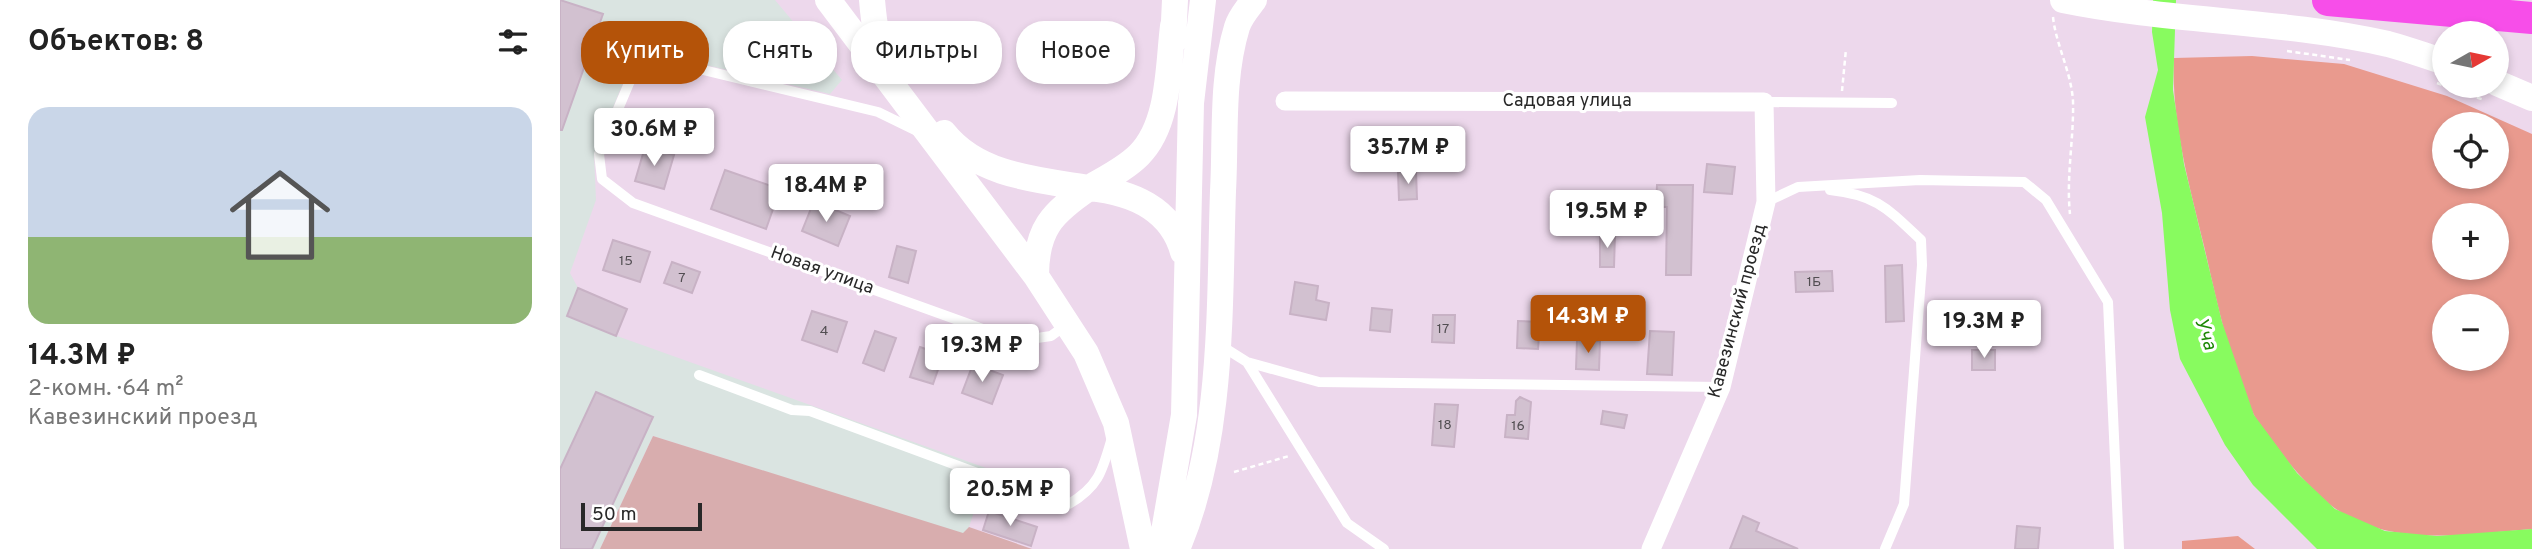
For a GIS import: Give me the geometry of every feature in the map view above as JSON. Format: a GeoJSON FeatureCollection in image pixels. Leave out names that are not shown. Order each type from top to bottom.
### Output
{"type":"FeatureCollection","features":[{"type":"Feature","properties":{"kind":"highway"},"geometry":{"type":"LineString","coordinates":[[2328,0],[2532,18]]}},
{"type":"Feature","properties":{"kind":"main road"},"geometry":{"type":"LineString","coordinates":[[828,0],[1035,276],[1095,371],[1116,423],[1143,549]]}},
{"type":"Feature","properties":{"kind":"main road"},"geometry":{"type":"LineString","coordinates":[[872,0],[875,30],[881,51],[955,145],[979,162],[1008,173],[1128,194],[1154,209],[1175,232],[1186,264]]}},
{"type":"Feature","properties":{"kind":"main road"},"geometry":{"type":"LineString","coordinates":[[1161,549],[1184,415],[1191,103],[1203,0]]}},
{"type":"Feature","properties":{"kind":"main road"},"geometry":{"type":"LineString","coordinates":[[1177,549],[1186,529],[1207,443],[1217,343],[1228,72],[1238,24],[1254,0]]}},
{"type":"Feature","properties":{"kind":"main road"},"geometry":{"type":"LineString","coordinates":[[2066,6],[2350,38],[2389,45],[2432,67]]}},
{"type":"Feature","properties":{"kind":"main road"},"geometry":{"type":"LineString","coordinates":[[1035,276],[1037,245],[1050,220],[1064,205],[1128,165],[1151,138],[1163,103],[1174,13]]}},
{"type":"Feature","properties":{"kind":"main road"},"geometry":{"type":"LineString","coordinates":[[1174,13],[1175,144],[1186,264]]}},
{"type":"Feature","properties":{"kind":"main road"},"geometry":{"type":"LineString","coordinates":[[2510,95],[2532,98]]}},
{"type":"Feature","properties":{"kind":"street","name":"Садовая улица"},"geometry":{"type":"LineString","coordinates":[[1285,101],[1764,102]]}},
{"type":"Feature","properties":{"kind":"street","name":"Кавезинский проезд"},"geometry":{"type":"LineString","coordinates":[[1650,549],[1721,387],[1766,202],[1764,102]]}},
{"type":"Feature","properties":{"kind":"lane","name":"Новая улица"},"geometry":{"type":"LineString","coordinates":[[935,141],[878,113],[641,55],[599,153],[601,179],[633,203],[1016,341],[1051,335],[1066,325]]}},
{"type":"Feature","properties":{"kind":"lane"},"geometry":{"type":"LineString","coordinates":[[1764,102],[1892,103]]}},
{"type":"Feature","properties":{"kind":"lane"},"geometry":{"type":"LineString","coordinates":[[1766,202],[1798,187],[1920,180],[2024,182],[2046,200],[2074,241],[2108,302],[2119,549]]}},
{"type":"Feature","properties":{"kind":"lane"},"geometry":{"type":"LineString","coordinates":[[1798,187],[1860,194],[1886,208],[1921,240],[1922,265],[1904,504],[1885,549]]}},
{"type":"Feature","properties":{"kind":"lane"},"geometry":{"type":"LineString","coordinates":[[1217,343],[1247,362],[1319,382],[1721,387]]}},
{"type":"Feature","properties":{"kind":"lane"},"geometry":{"type":"LineString","coordinates":[[1247,362],[1347,523],[1384,549]]}},
{"type":"Feature","properties":{"kind":"lane"},"geometry":{"type":"LineString","coordinates":[[699,375],[792,410],[810,411],[1045,498],[1069,503],[1090,492],[1105,463],[1116,423]]}},
{"type":"Feature","properties":{"kind":"path"},"geometry":{"type":"LineString","coordinates":[[2066,6],[2072,143],[2068,184],[2074,241]]}},
{"type":"Feature","properties":{"kind":"path"},"geometry":{"type":"LineString","coordinates":[[1842,102],[1846,49]]}},
{"type":"Feature","properties":{"kind":"path"},"geometry":{"type":"LineString","coordinates":[[2279,50],[2361,61]]}},
{"type":"Feature","properties":{"kind":"path"},"geometry":{"type":"LineString","coordinates":[[1234,472],[1302,452]]}},
{"type":"Feature","properties":{"kind":"shaded area"},"geometry":{"type":"Polygon","coordinates":[[[560,0],[775,0],[793,21],[723,21],[723,69],[709,66],[709,21],[581,21],[581,84],[623,84],[594,154],[596,200],[570,273],[578,288],[627,309],[617,336],[1000,473],[980,494],[969,527],[963,534],[653,436],[600,549],[560,549],[560,0]]]}},
{"type":"Feature","properties":{"kind":"shaded area"},"geometry":{"type":"Polygon","coordinates":[[[2252,56],[2344,64],[2432,91],[2432,98],[2451,98],[2483,112],[2432,112],[2432,189],[2509,189],[2509,124],[2532,134],[2532,529],[2431,536],[2382,529],[2358,521],[2336,509],[2290,465],[2253,413],[2230,352],[2182,152],[2174,58],[2252,56]]]}},
{"type":"Feature","properties":{"kind":"shaded area"},"geometry":{"type":"Polygon","coordinates":[[[837,74],[842,80],[830,94],[787,84],[837,84],[837,74]]]}},
{"type":"Feature","properties":{"kind":"shaded area"},"geometry":{"type":"Polygon","coordinates":[[[653,436],[963,533],[969,527],[1032,549],[600,549],[653,436]]]}},
{"type":"Feature","properties":{"kind":"shaded area"},"geometry":{"type":"Polygon","coordinates":[[[2238,536],[2255,549],[2182,549],[2182,541],[2238,536]]]}},
{"type":"Feature","properties":{"kind":"water","name":"Уча"},"geometry":{"type":"Polygon","coordinates":[[[2153,0],[2176,0],[2173,90],[2184,164],[2222,322],[2254,415],[2297,473],[2335,509],[2385,531],[2437,536],[2532,529],[2532,549],[2317,549],[2253,485],[2225,445],[2180,359],[2170,310],[2162,213],[2145,117],[2158,70],[2152,32],[2153,0]]]}},
{"type":"Feature","properties":{"kind":"building"},"geometry":{"type":"Polygon","coordinates":[[[560,0],[603,14],[601,21],[581,21],[581,76],[560,130],[560,0]]]}},
{"type":"Feature","properties":{"kind":"building"},"geometry":{"type":"Polygon","coordinates":[[[645,147],[674,155],[664,189],[635,181],[645,147]]]}},
{"type":"Feature","properties":{"kind":"building"},"geometry":{"type":"Polygon","coordinates":[[[1707,164],[1735,167],[1732,194],[1704,192],[1707,164]]]}},
{"type":"Feature","properties":{"kind":"building"},"geometry":{"type":"Polygon","coordinates":[[[725,170],[780,189],[766,229],[711,209],[725,170]]]}},
{"type":"Feature","properties":{"kind":"building"},"geometry":{"type":"Polygon","coordinates":[[[1416,171],[1417,199],[1399,200],[1398,172],[1416,171]]]}},
{"type":"Feature","properties":{"kind":"building"},"geometry":{"type":"Polygon","coordinates":[[[1657,185],[1693,185],[1691,275],[1666,275],[1667,207],[1656,207],[1657,185]]]}},
{"type":"Feature","properties":{"kind":"building"},"geometry":{"type":"Polygon","coordinates":[[[814,201],[850,216],[838,246],[802,231],[814,201]]]}},
{"type":"Feature","properties":{"kind":"building"},"geometry":{"type":"Polygon","coordinates":[[[1600,234],[1615,234],[1614,267],[1600,267],[1600,234]]]}},
{"type":"Feature","properties":{"kind":"building"},"geometry":{"type":"Polygon","coordinates":[[[613,240],[650,252],[640,282],[603,270],[613,240]]]}},
{"type":"Feature","properties":{"kind":"building"},"geometry":{"type":"Polygon","coordinates":[[[897,246],[916,251],[908,283],[889,277],[897,246]]]}},
{"type":"Feature","properties":{"kind":"building"},"geometry":{"type":"Polygon","coordinates":[[[672,262],[700,272],[692,293],[664,283],[672,262]]]}},
{"type":"Feature","properties":{"kind":"building"},"geometry":{"type":"Polygon","coordinates":[[[1902,265],[1904,321],[1886,322],[1885,266],[1902,265]]]}},
{"type":"Feature","properties":{"kind":"building"},"geometry":{"type":"Polygon","coordinates":[[[1832,271],[1833,291],[1796,292],[1795,272],[1832,271]]]}},
{"type":"Feature","properties":{"kind":"building"},"geometry":{"type":"Polygon","coordinates":[[[1295,282],[1318,286],[1316,300],[1329,303],[1326,320],[1290,314],[1295,282]]]}},
{"type":"Feature","properties":{"kind":"building"},"geometry":{"type":"Polygon","coordinates":[[[578,288],[627,309],[616,336],[567,316],[578,288]]]}},
{"type":"Feature","properties":{"kind":"building"},"geometry":{"type":"Polygon","coordinates":[[[1372,308],[1392,310],[1390,332],[1370,330],[1372,308]]]}},
{"type":"Feature","properties":{"kind":"building"},"geometry":{"type":"Polygon","coordinates":[[[812,311],[847,322],[837,352],[802,340],[812,311]]]}},
{"type":"Feature","properties":{"kind":"building"},"geometry":{"type":"Polygon","coordinates":[[[1433,315],[1455,315],[1454,343],[1432,342],[1433,315]]]}},
{"type":"Feature","properties":{"kind":"building"},"geometry":{"type":"Polygon","coordinates":[[[1518,321],[1540,322],[1538,349],[1517,348],[1518,321]]]}},
{"type":"Feature","properties":{"kind":"building"},"geometry":{"type":"Polygon","coordinates":[[[875,331],[896,338],[884,371],[863,363],[875,331]]]}},
{"type":"Feature","properties":{"kind":"building"},"geometry":{"type":"Polygon","coordinates":[[[1650,331],[1674,332],[1672,375],[1647,374],[1650,331]]]}},
{"type":"Feature","properties":{"kind":"building"},"geometry":{"type":"Polygon","coordinates":[[[1577,340],[1600,341],[1599,370],[1576,369],[1577,340]]]}},
{"type":"Feature","properties":{"kind":"building"},"geometry":{"type":"Polygon","coordinates":[[[920,347],[943,355],[933,384],[910,377],[920,347]]]}},
{"type":"Feature","properties":{"kind":"building"},"geometry":{"type":"Polygon","coordinates":[[[1972,350],[1995,350],[1995,370],[1972,370],[1972,350]]]}},
{"type":"Feature","properties":{"kind":"building"},"geometry":{"type":"Polygon","coordinates":[[[973,364],[1003,375],[992,404],[962,393],[973,364]]]}},
{"type":"Feature","properties":{"kind":"building"},"geometry":{"type":"Polygon","coordinates":[[[596,392],[653,417],[592,549],[560,549],[560,469],[596,392]]]}},
{"type":"Feature","properties":{"kind":"building"},"geometry":{"type":"Polygon","coordinates":[[[1520,397],[1531,402],[1528,439],[1505,437],[1507,415],[1515,415],[1516,401],[1520,397]]]}},
{"type":"Feature","properties":{"kind":"building"},"geometry":{"type":"Polygon","coordinates":[[[1435,404],[1458,405],[1454,447],[1432,445],[1435,404]]]}},
{"type":"Feature","properties":{"kind":"building"},"geometry":{"type":"Polygon","coordinates":[[[1603,411],[1627,415],[1624,428],[1601,424],[1603,411]]]}},
{"type":"Feature","properties":{"kind":"building"},"geometry":{"type":"Polygon","coordinates":[[[989,511],[1037,527],[1031,546],[983,530],[989,511]]]}},
{"type":"Feature","properties":{"kind":"building"},"geometry":{"type":"Polygon","coordinates":[[[1743,516],[1759,523],[1756,531],[1798,549],[1730,549],[1743,516]]]}},
{"type":"Feature","properties":{"kind":"building"},"geometry":{"type":"Polygon","coordinates":[[[2017,526],[2040,528],[2038,549],[2015,549],[2017,526]]]}}]}
